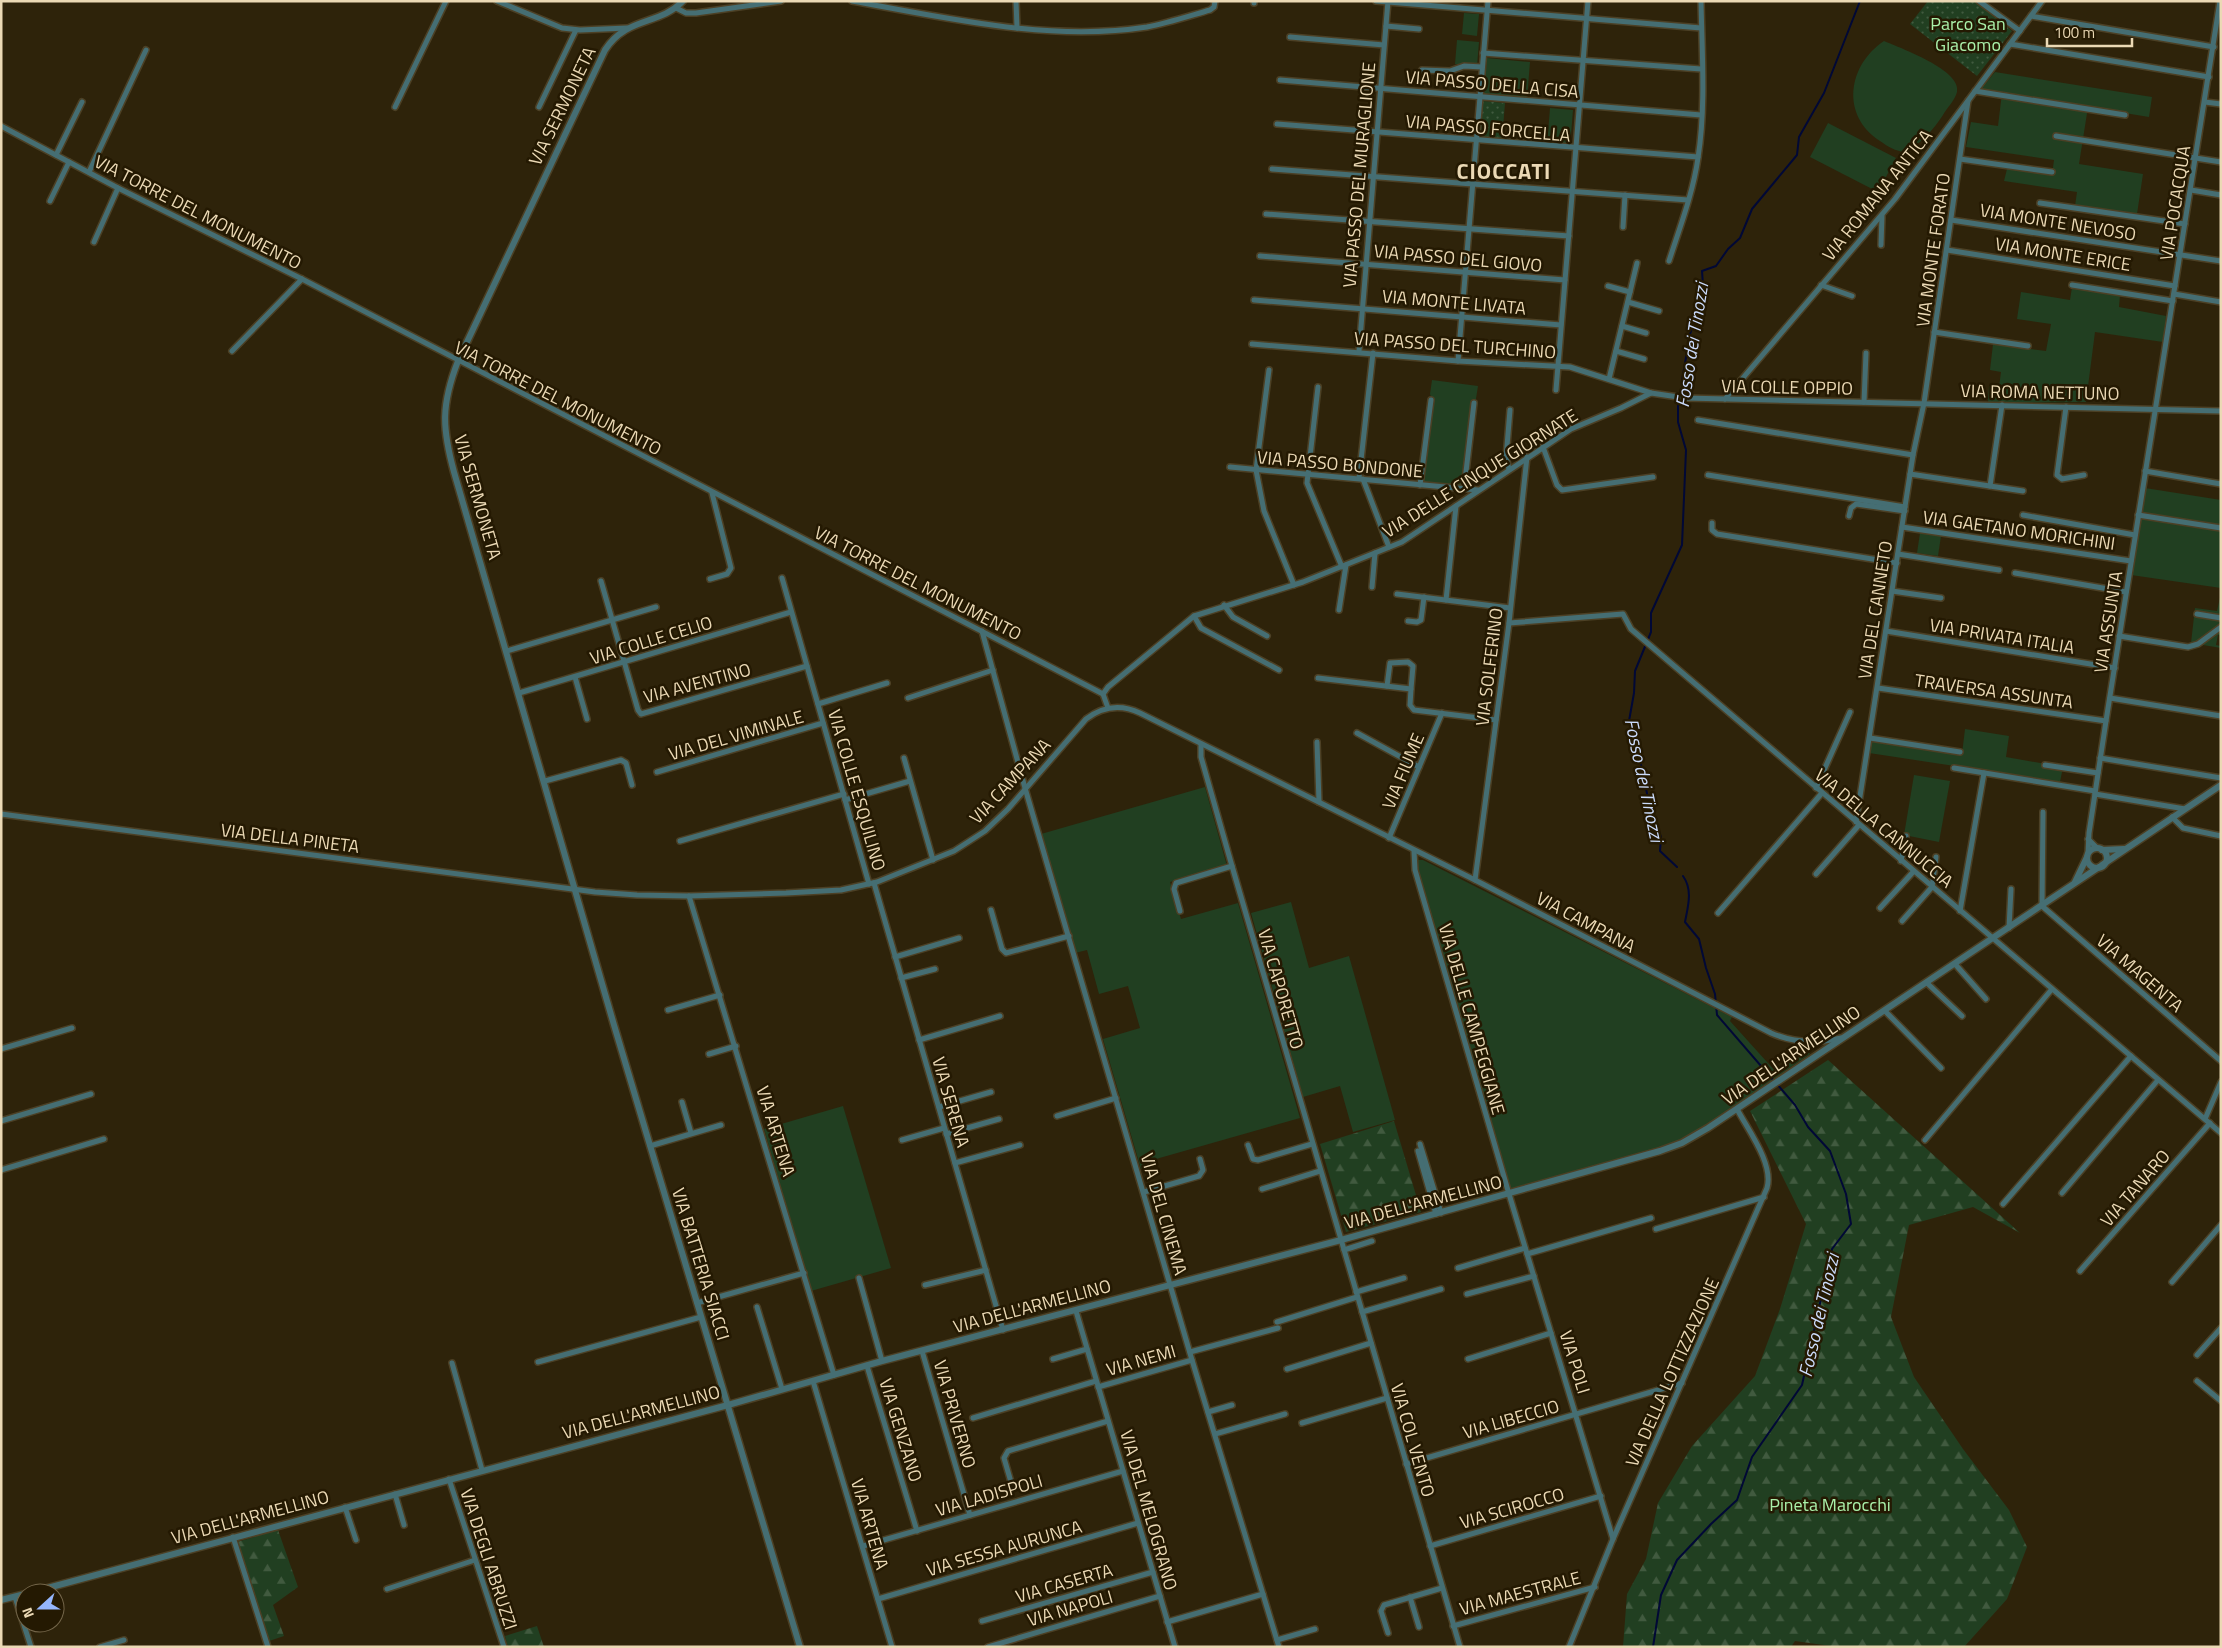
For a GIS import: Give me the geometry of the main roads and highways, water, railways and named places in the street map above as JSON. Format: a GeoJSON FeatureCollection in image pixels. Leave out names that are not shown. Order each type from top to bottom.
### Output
{"type":"FeatureCollection","features":[{"type":"Feature","properties":{"kind":"waterway","name":"Fosso dei Tinozzi"},"geometry":{"type":"LineString","coordinates":[[1677,867],[1660,851],[1661,837],[1649,803],[1635,736],[1629,721],[1634,693],[1635,671],[1651,632],[1651,613],[1682,545],[1686,450],[1678,422],[1678,406],[1684,393],[1682,381],[1690,334],[1697,314],[1696,295],[1703,285],[1702,271],[1716,266],[1728,249],[1740,238],[1752,209],[1797,155],[1799,137],[1824,93],[1860,1]]}},
{"type":"Feature","properties":{"kind":"waterway","name":"Fosso dei Tinozzi"},"geometry":{"type":"LineString","coordinates":[[1683,876],[1689,892],[1685,922],[1699,939],[1715,994],[1717,1015],[1774,1081]]}},
{"type":"Feature","properties":{"kind":"waterway","name":"Fosso dei Tinozzi"},"geometry":{"type":"LineString","coordinates":[[1653,1647],[1661,1595],[1677,1560],[1737,1500],[1752,1457],[1802,1385],[1832,1249],[1851,1224],[1846,1194],[1830,1151],[1808,1127],[1795,1105],[1777,1084]]}},
{"type":"Feature","properties":{"kind":"district","name":"CIOCCATI"},"geometry":{"type":"Point","coordinates":[1504,171]}},
{"type":"Feature","properties":{"kind":"park label","name":"Parco San Giacomo"},"geometry":{"type":"Point","coordinates":[1968,33]}},
{"type":"Feature","properties":{"kind":"park label","name":"Pineta Marocchi"},"geometry":{"type":"Point","coordinates":[1830,1504]}}]}
